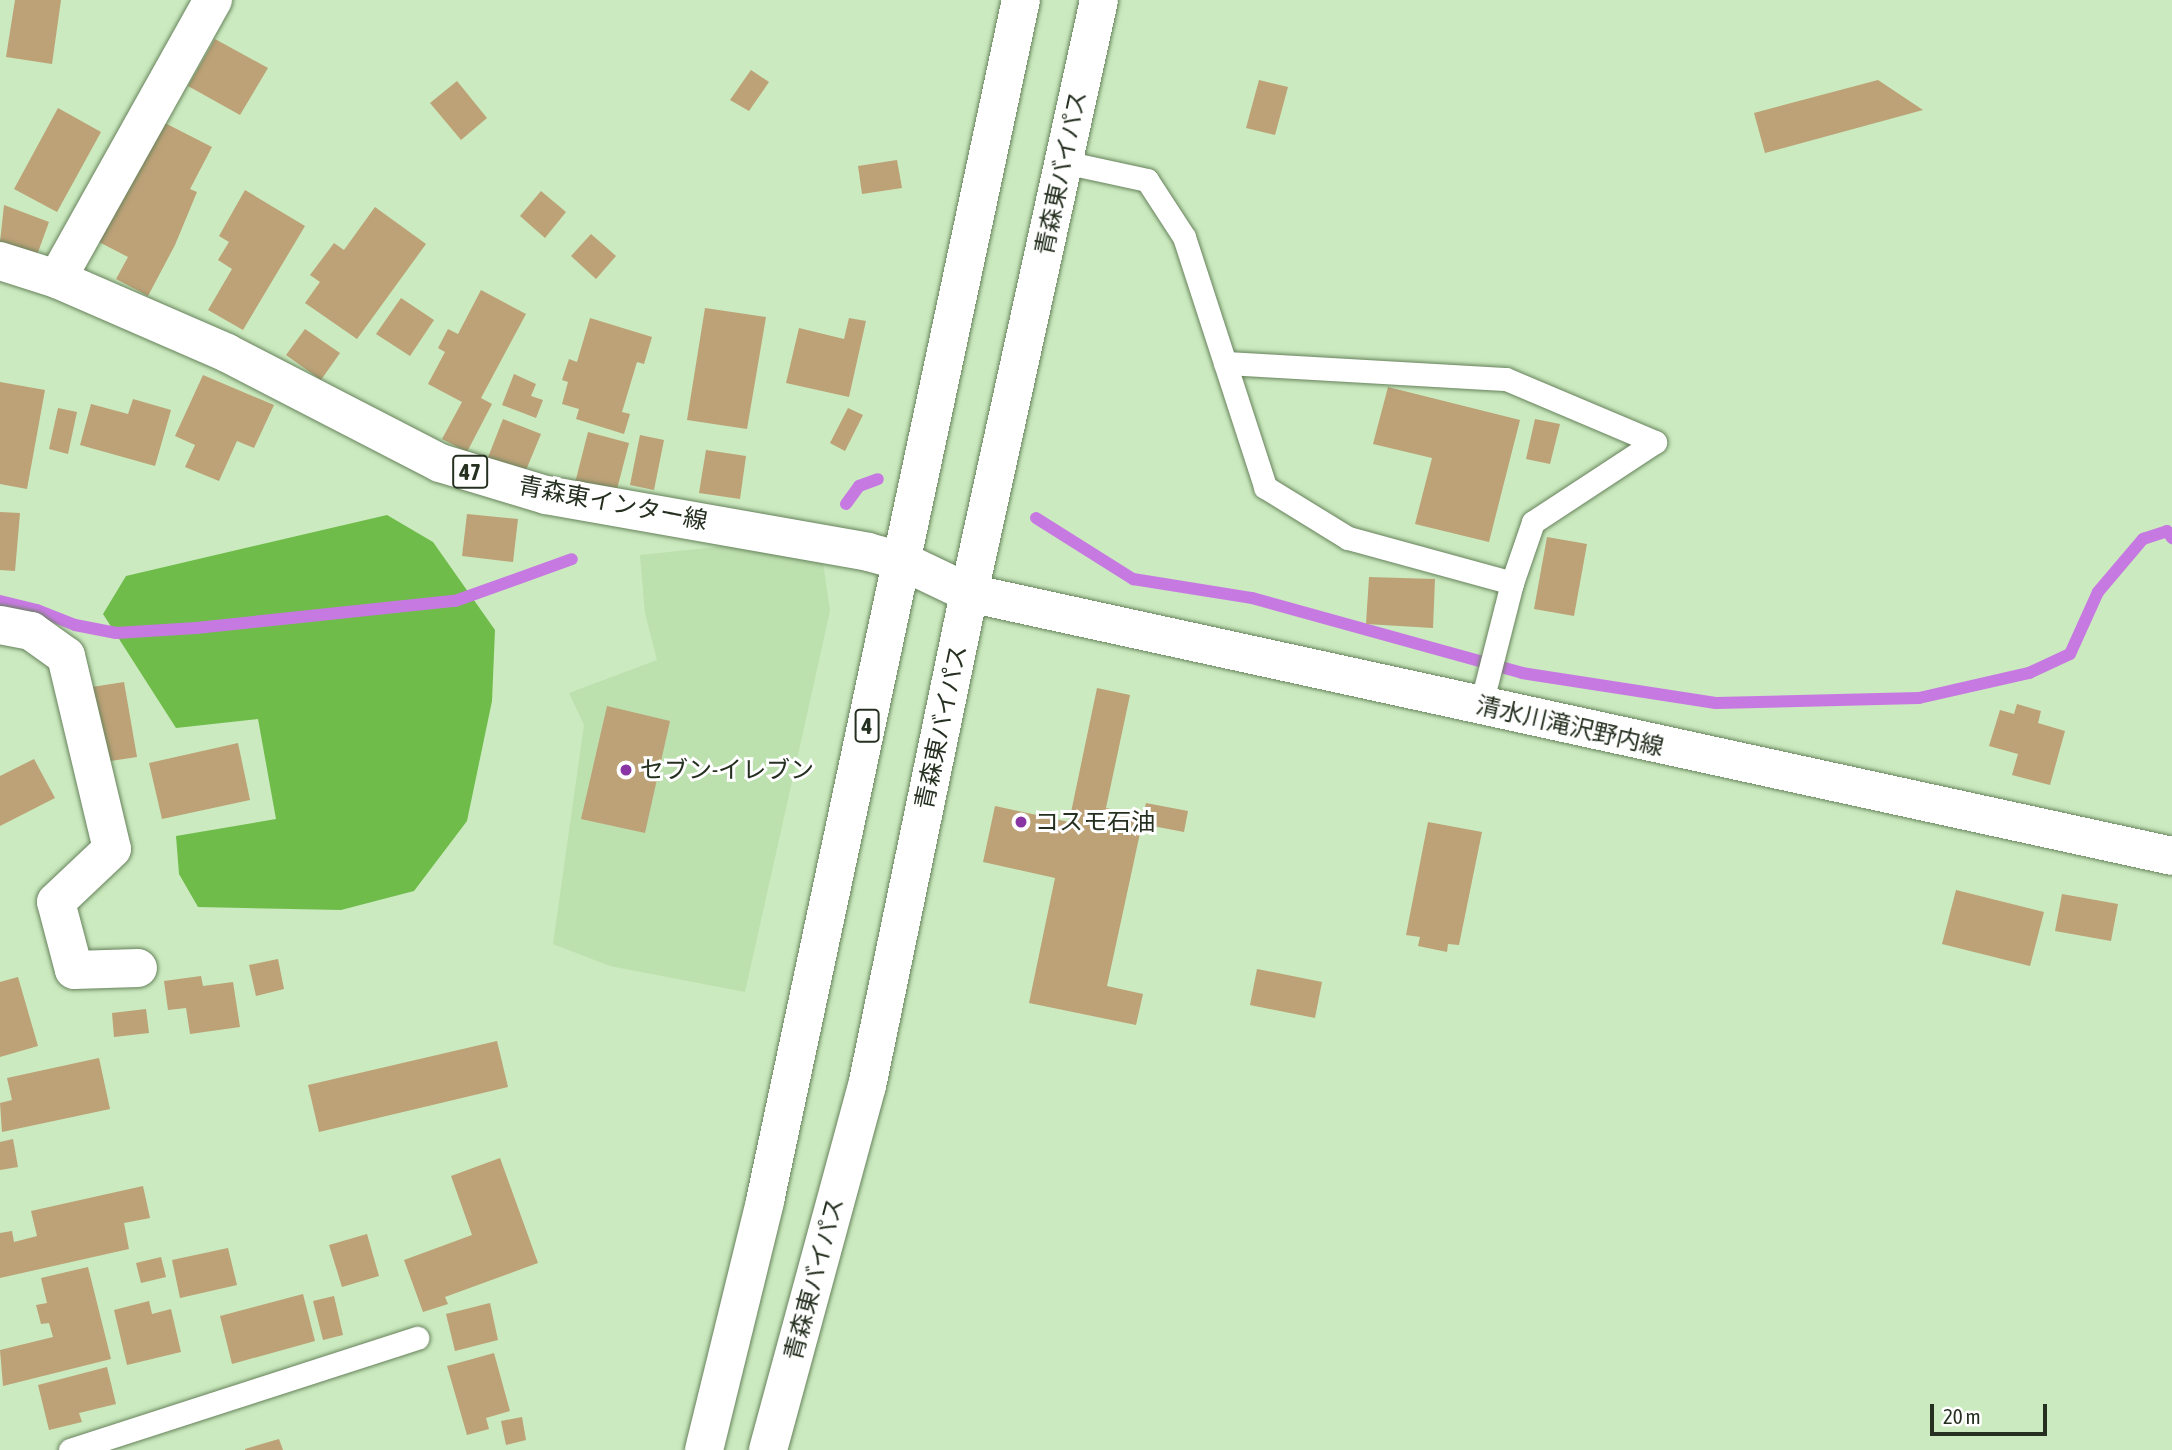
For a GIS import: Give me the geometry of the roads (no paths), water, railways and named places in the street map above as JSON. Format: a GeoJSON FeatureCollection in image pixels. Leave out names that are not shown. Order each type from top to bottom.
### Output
{"type":"FeatureCollection","features":[{"type":"Feature","properties":{"kind":"main road"},"geometry":{"type":"LineString","coordinates":[[57,279],[213,0]]}},
{"type":"Feature","properties":{"kind":"main road","name":"4"},"geometry":{"type":"LineString","coordinates":[[704,1450],[765,1201],[1021,0]]}},
{"type":"Feature","properties":{"kind":"main road","name":"青森東バイパス"},"geometry":{"type":"LineString","coordinates":[[768,1450],[867,1086],[969,593],[1099,0]]}},
{"type":"Feature","properties":{"kind":"main road","name":"青森東インター線"},"geometry":{"type":"LineString","coordinates":[[0,261],[57,279],[227,353],[440,463],[545,495],[702,519],[902,561],[969,593]]}},
{"type":"Feature","properties":{"kind":"main road","name":"清水川滝沢野内線"},"geometry":{"type":"LineString","coordinates":[[969,593],[1484,692],[2172,856]]}},
{"type":"Feature","properties":{"kind":"main road"},"geometry":{"type":"LineString","coordinates":[[0,625],[31,631],[66,656],[112,849],[56,902],[74,970],[138,968]]}},
{"type":"Feature","properties":{"kind":"lane"},"geometry":{"type":"LineString","coordinates":[[1064,162],[1147,180],[1184,237],[1265,487],[1348,538],[1511,583]]}},
{"type":"Feature","properties":{"kind":"lane"},"geometry":{"type":"LineString","coordinates":[[1225,363],[1506,379],[1655,442],[1533,522],[1511,583],[1484,692]]}},
{"type":"Feature","properties":{"kind":"lane"},"geometry":{"type":"LineString","coordinates":[[70,1450],[417,1338]]}},
{"type":"Feature","properties":{"kind":"waterway"},"geometry":{"type":"LineString","coordinates":[[846,504],[859,486],[878,479]]}},
{"type":"Feature","properties":{"kind":"waterway"},"geometry":{"type":"LineString","coordinates":[[1036,518],[1133,579],[1252,598],[1522,673],[1716,703],[1919,698],[2029,673],[2070,654],[2098,592],[2143,539],[2167,531],[2172,538]]}},
{"type":"Feature","properties":{"kind":"waterway"},"geometry":{"type":"LineString","coordinates":[[0,601],[37,610],[75,625],[116,633],[196,628],[455,601],[572,559]]}},
{"type":"Feature","properties":{"kind":"place","name":"セブン-イレブン"},"geometry":{"type":"Point","coordinates":[626,770]}},
{"type":"Feature","properties":{"kind":"place","name":"コスモ石油"},"geometry":{"type":"Point","coordinates":[1021,822]}}]}
